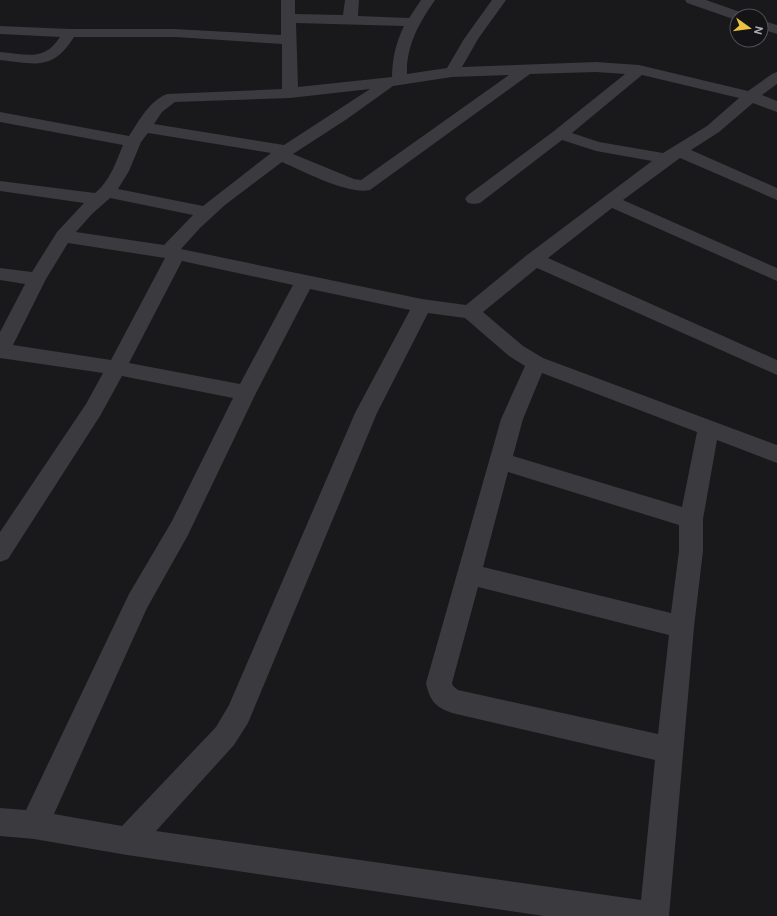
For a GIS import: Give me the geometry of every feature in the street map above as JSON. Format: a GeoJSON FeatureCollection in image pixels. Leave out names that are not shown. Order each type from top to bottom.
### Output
{"type":"FeatureCollection","features":[{"type":"Feature","properties":{"kind":"street"},"geometry":{"type":"LineString","coordinates":[[288,0],[290,93]]}},
{"type":"Feature","properties":{"kind":"street"},"geometry":{"type":"LineString","coordinates":[[350,20],[352,0]]}},
{"type":"Feature","properties":{"kind":"street"},"geometry":{"type":"LineString","coordinates":[[0,552],[94,410],[117,368],[172,253],[183,234],[206,212],[283,153],[395,81],[399,69],[402,48],[412,22],[428,0]]}},
{"type":"Feature","properties":{"kind":"street"},"geometry":{"type":"LineString","coordinates":[[452,72],[471,38],[499,0]]}},
{"type":"Feature","properties":{"kind":"street"},"geometry":{"type":"LineString","coordinates":[[692,0],[729,13]]}},
{"type":"Feature","properties":{"kind":"street"},"geometry":{"type":"LineString","coordinates":[[288,18],[412,22]]}},
{"type":"Feature","properties":{"kind":"street"},"geometry":{"type":"LineString","coordinates":[[0,30],[70,33],[174,33],[288,40]]}},
{"type":"Feature","properties":{"kind":"street"},"geometry":{"type":"LineString","coordinates":[[0,56],[38,59],[48,57],[57,52],[70,33]]}},
{"type":"Feature","properties":{"kind":"street"},"geometry":{"type":"LineString","coordinates":[[246,393],[117,368],[0,351],[37,279],[63,236],[86,210],[102,195],[121,171],[133,142],[156,109],[168,99],[173,97],[290,93],[395,81],[452,72],[596,68],[639,70],[691,81],[751,96],[777,107]]}},
{"type":"Feature","properties":{"kind":"street"},"geometry":{"type":"LineString","coordinates":[[143,127],[283,153],[350,184],[364,186],[525,70]]}},
{"type":"Feature","properties":{"kind":"street"},"geometry":{"type":"LineString","coordinates":[[474,199],[560,134],[639,70]]}},
{"type":"Feature","properties":{"kind":"street"},"geometry":{"type":"LineString","coordinates":[[470,312],[534,259],[672,155],[713,129],[751,96],[777,77]]}},
{"type":"Feature","properties":{"kind":"street"},"geometry":{"type":"LineString","coordinates":[[0,117],[133,142]]}},
{"type":"Feature","properties":{"kind":"street"},"geometry":{"type":"LineString","coordinates":[[560,134],[579,142],[596,146],[672,155],[777,195]]}},
{"type":"Feature","properties":{"kind":"street"},"geometry":{"type":"LineString","coordinates":[[0,186],[102,195],[206,212]]}},
{"type":"Feature","properties":{"kind":"street"},"geometry":{"type":"LineString","coordinates":[[611,202],[777,275]]}},
{"type":"Feature","properties":{"kind":"street"},"geometry":{"type":"LineString","coordinates":[[63,236],[172,253],[422,306],[470,312],[516,351],[536,363],[777,454]]}},
{"type":"Feature","properties":{"kind":"street"},"geometry":{"type":"LineString","coordinates":[[534,259],[777,368]]}},
{"type":"Feature","properties":{"kind":"street"},"geometry":{"type":"LineString","coordinates":[[0,274],[37,279]]}},
{"type":"Feature","properties":{"kind":"street"},"geometry":{"type":"LineString","coordinates":[[34,825],[138,602],[180,528],[246,393],[305,281]]}},
{"type":"Feature","properties":{"kind":"street"},"geometry":{"type":"LineString","coordinates":[[127,841],[203,758],[226,736],[239,714],[366,412],[422,306]]}},
{"type":"Feature","properties":{"kind":"street"},"geometry":{"type":"LineString","coordinates":[[536,363],[512,420],[439,683],[441,693],[452,701],[670,750]]}},
{"type":"Feature","properties":{"kind":"street"},"geometry":{"type":"LineString","coordinates":[[654,916],[682,627],[691,551],[691,519],[708,429]]}},
{"type":"Feature","properties":{"kind":"street"},"geometry":{"type":"LineString","coordinates":[[501,461],[691,519]]}},
{"type":"Feature","properties":{"kind":"street"},"geometry":{"type":"LineString","coordinates":[[469,574],[682,627]]}},
{"type":"Feature","properties":{"kind":"street"},"geometry":{"type":"LineString","coordinates":[[0,822],[34,825],[127,841],[647,916]]}}]}
